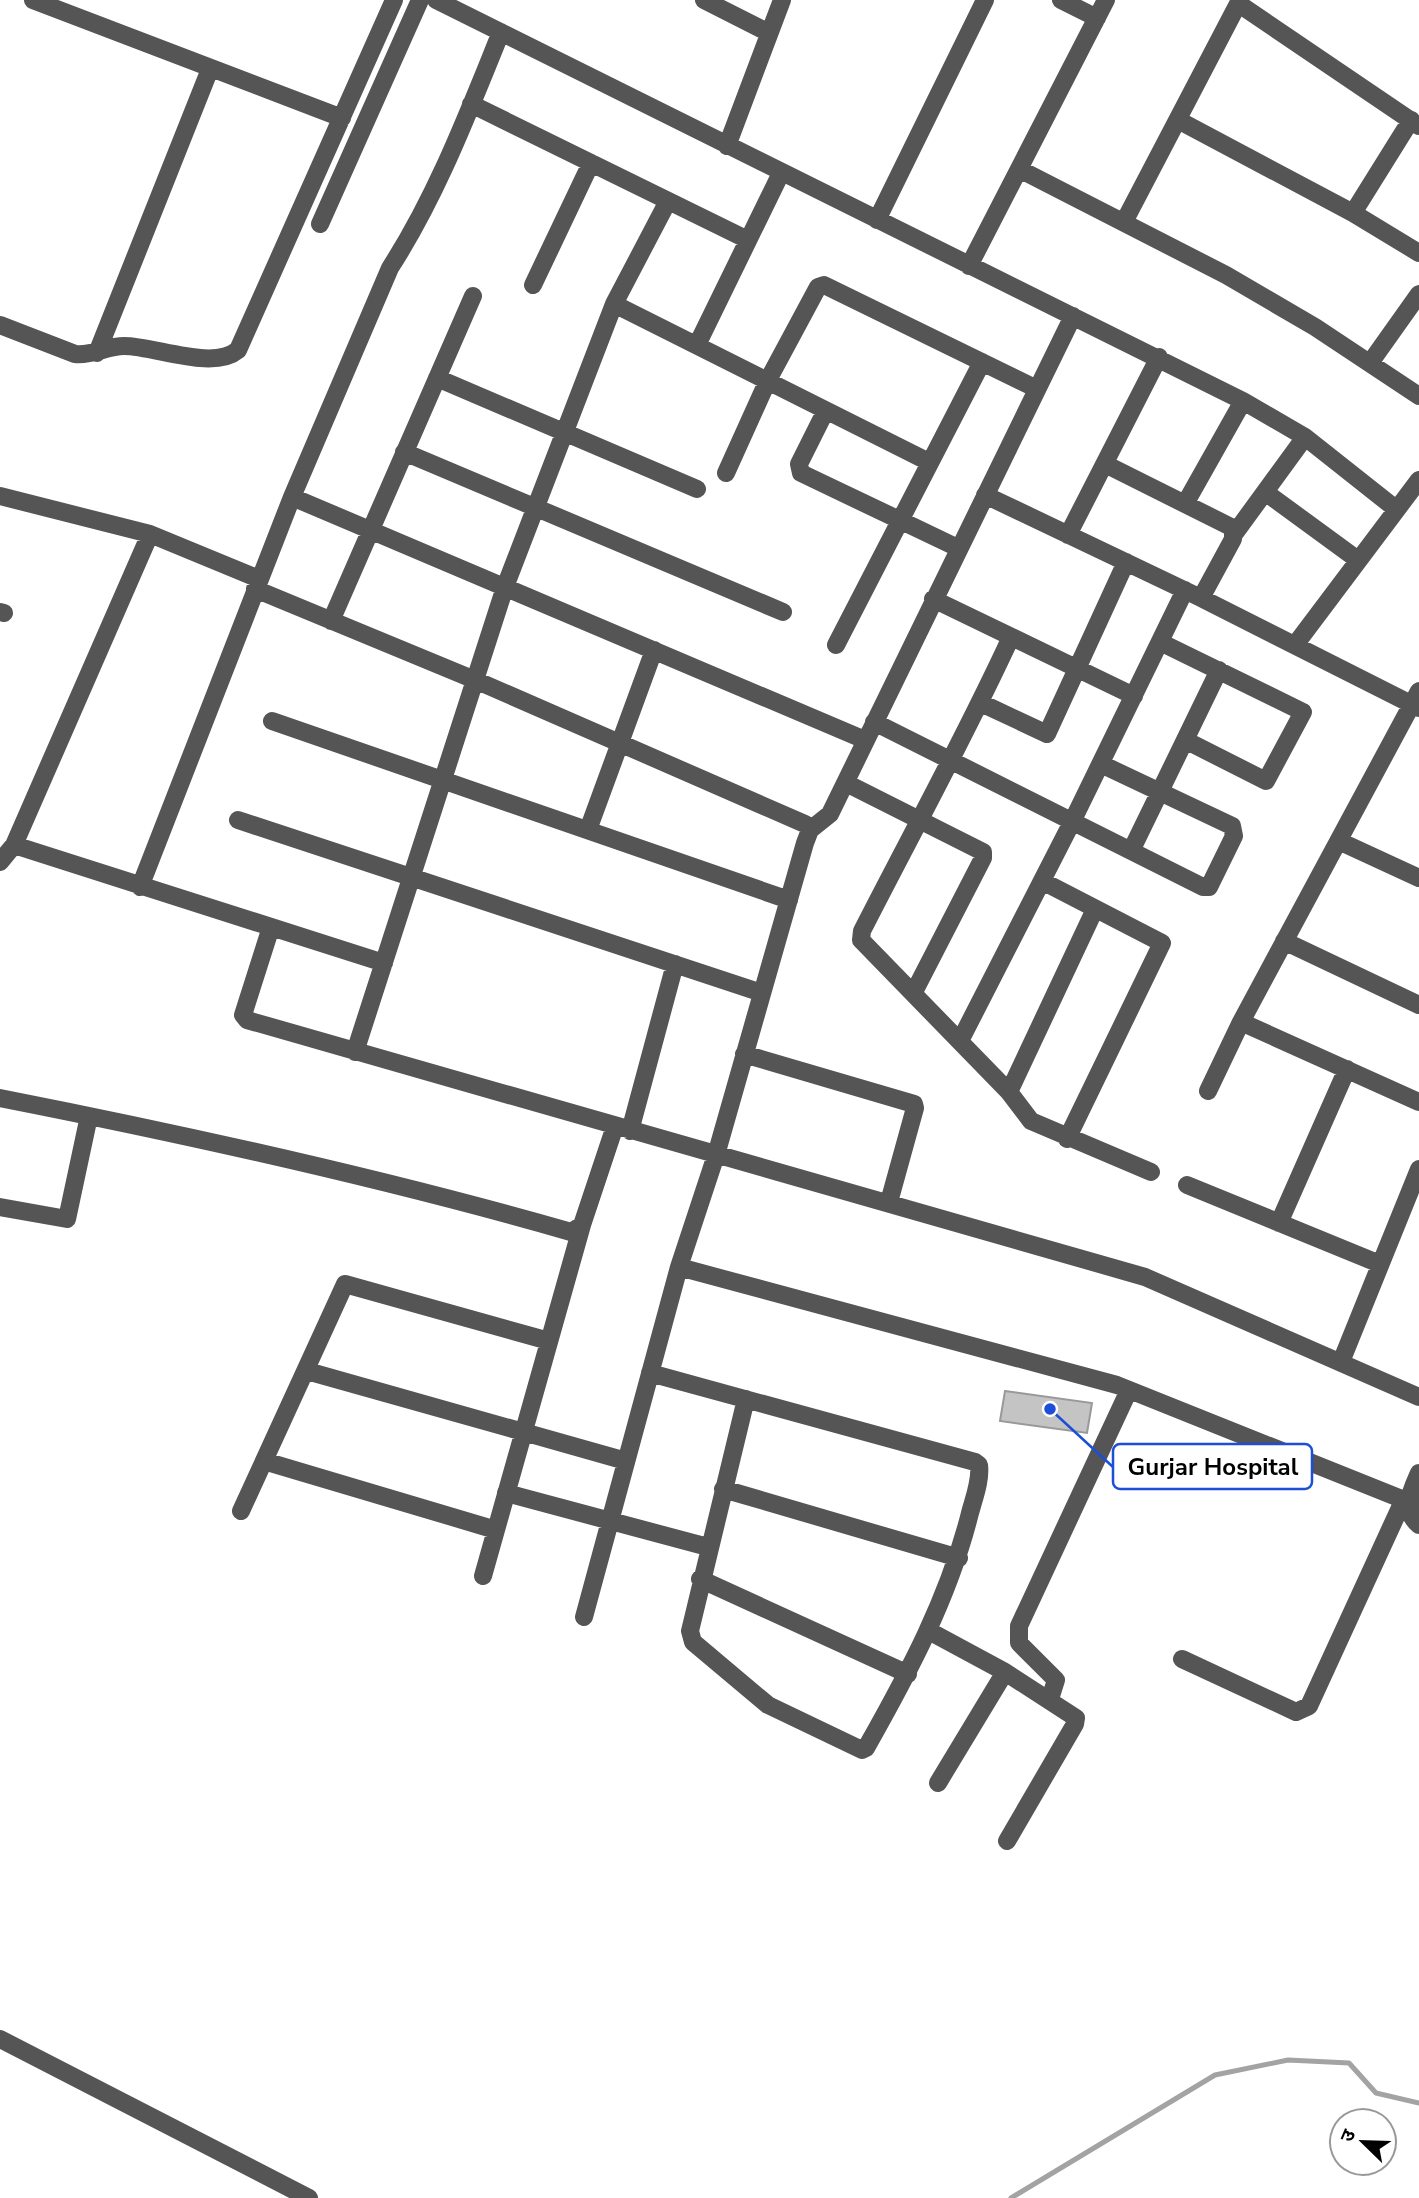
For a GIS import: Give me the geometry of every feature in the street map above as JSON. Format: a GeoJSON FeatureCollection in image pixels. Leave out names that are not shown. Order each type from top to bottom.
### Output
{"type":"FeatureCollection","features":[{"type":"Feature","properties":{"kind":"street"},"geometry":{"type":"LineString","coordinates":[[33,0],[342,118]]}},
{"type":"Feature","properties":{"kind":"street"},"geometry":{"type":"LineString","coordinates":[[0,325],[75,354],[97,353],[126,346],[221,359],[238,350],[394,0]]}},
{"type":"Feature","properties":{"kind":"street"},"geometry":{"type":"LineString","coordinates":[[320,224],[420,0]]}},
{"type":"Feature","properties":{"kind":"street"},"geometry":{"type":"LineString","coordinates":[[436,0],[1243,401],[1306,437],[1396,509]]}},
{"type":"Feature","properties":{"kind":"street"},"geometry":{"type":"LineString","coordinates":[[704,0],[769,33]]}},
{"type":"Feature","properties":{"kind":"street"},"geometry":{"type":"LineString","coordinates":[[727,146],[782,0]]}},
{"type":"Feature","properties":{"kind":"street"},"geometry":{"type":"LineString","coordinates":[[877,220],[985,0]]}},
{"type":"Feature","properties":{"kind":"street"},"geometry":{"type":"LineString","coordinates":[[1061,0],[1097,18]]}},
{"type":"Feature","properties":{"kind":"street"},"geometry":{"type":"LineString","coordinates":[[969,266],[1106,0]]}},
{"type":"Feature","properties":{"kind":"street"},"geometry":{"type":"LineString","coordinates":[[1124,222],[1239,2],[1415,123],[1353,214]]}},
{"type":"Feature","properties":{"kind":"street"},"geometry":{"type":"LineString","coordinates":[[140,887],[292,497],[390,268],[411,235],[501,32]]}},
{"type":"Feature","properties":{"kind":"street"},"geometry":{"type":"LineString","coordinates":[[97,353],[210,69]]}},
{"type":"Feature","properties":{"kind":"street"},"geometry":{"type":"LineString","coordinates":[[471,104],[748,240]]}},
{"type":"Feature","properties":{"kind":"street"},"geometry":{"type":"LineString","coordinates":[[1178,120],[1353,214],[1419,253]]}},
{"type":"Feature","properties":{"kind":"street"},"geometry":{"type":"LineString","coordinates":[[533,285],[592,163]]}},
{"type":"Feature","properties":{"kind":"street"},"geometry":{"type":"LineString","coordinates":[[1019,169],[1226,275],[1419,396]]}},
{"type":"Feature","properties":{"kind":"street"},"geometry":{"type":"LineString","coordinates":[[697,345],[782,173]]}},
{"type":"Feature","properties":{"kind":"street"},"geometry":{"type":"LineString","coordinates":[[355,1052],[505,587],[614,304],[668,201]]}},
{"type":"Feature","properties":{"kind":"street"},"geometry":{"type":"LineString","coordinates":[[726,473],[768,380],[818,287],[824,285],[1037,389]]}},
{"type":"Feature","properties":{"kind":"street"},"geometry":{"type":"LineString","coordinates":[[1370,363],[1419,294]]}},
{"type":"Feature","properties":{"kind":"street"},"geometry":{"type":"LineString","coordinates":[[331,621],[473,296]]}},
{"type":"Feature","properties":{"kind":"street"},"geometry":{"type":"LineString","coordinates":[[614,304],[929,463]]}},
{"type":"Feature","properties":{"kind":"street"},"geometry":{"type":"LineString","coordinates":[[584,1617],[679,1267],[716,1155],[789,900],[815,826],[846,783],[933,599],[1073,316]]}},
{"type":"Feature","properties":{"kind":"street"},"geometry":{"type":"LineString","coordinates":[[1068,535],[1159,357]]}},
{"type":"Feature","properties":{"kind":"street"},"geometry":{"type":"LineString","coordinates":[[836,645],[982,362]]}},
{"type":"Feature","properties":{"kind":"street"},"geometry":{"type":"LineString","coordinates":[[437,378],[696,489]]}},
{"type":"Feature","properties":{"kind":"street"},"geometry":{"type":"LineString","coordinates":[[1185,504],[1243,401]]}},
{"type":"Feature","properties":{"kind":"street"},"geometry":{"type":"LineString","coordinates":[[825,412],[799,464],[801,473],[958,548]]}},
{"type":"Feature","properties":{"kind":"street"},"geometry":{"type":"LineString","coordinates":[[960,1041],[1160,642],[1235,533],[1306,437]]}},
{"type":"Feature","properties":{"kind":"street"},"geometry":{"type":"LineString","coordinates":[[404,453],[783,612]]}},
{"type":"Feature","properties":{"kind":"street"},"geometry":{"type":"LineString","coordinates":[[1105,464],[1233,528],[1235,533]]}},
{"type":"Feature","properties":{"kind":"street"},"geometry":{"type":"LineString","coordinates":[[1295,645],[1419,480]]}},
{"type":"Feature","properties":{"kind":"street"},"geometry":{"type":"LineString","coordinates":[[1265,492],[1358,560]]}},
{"type":"Feature","properties":{"kind":"street"},"geometry":{"type":"LineString","coordinates":[[985,495],[1417,701],[1284,941],[1208,1091]]}},
{"type":"Feature","properties":{"kind":"street"},"geometry":{"type":"LineString","coordinates":[[0,496],[150,534],[331,621],[815,826]]}},
{"type":"Feature","properties":{"kind":"street"},"geometry":{"type":"LineString","coordinates":[[292,497],[865,740]]}},
{"type":"Feature","properties":{"kind":"street"},"geometry":{"type":"LineString","coordinates":[[0,862],[14,845],[150,534]]}},
{"type":"Feature","properties":{"kind":"street"},"geometry":{"type":"LineString","coordinates":[[981,703],[1045,735],[1126,562]]}},
{"type":"Feature","properties":{"kind":"street"},"geometry":{"type":"LineString","coordinates":[[933,599],[1134,696]]}},
{"type":"Feature","properties":{"kind":"street"},"geometry":{"type":"LineString","coordinates":[[1011,637],[953,762],[919,819],[861,935],[864,945],[915,992],[1009,1092],[1031,1121],[1067,1139],[1151,1172]]}},
{"type":"Feature","properties":{"kind":"street"},"geometry":{"type":"LineString","coordinates":[[1160,642],[1301,709],[1301,715],[1266,780],[1185,740]]}},
{"type":"Feature","properties":{"kind":"street"},"geometry":{"type":"LineString","coordinates":[[588,830],[654,650]]}},
{"type":"Feature","properties":{"kind":"street"},"geometry":{"type":"LineString","coordinates":[[1131,851],[1219,670]]}},
{"type":"Feature","properties":{"kind":"street"},"geometry":{"type":"LineString","coordinates":[[272,721],[789,900]]}},
{"type":"Feature","properties":{"kind":"street"},"geometry":{"type":"LineString","coordinates":[[874,722],[1206,888],[1234,836],[1232,827],[1101,764]]}},
{"type":"Feature","properties":{"kind":"street"},"geometry":{"type":"LineString","coordinates":[[846,783],[979,848],[983,858],[915,992]]}},
{"type":"Feature","properties":{"kind":"street"},"geometry":{"type":"LineString","coordinates":[[238,820],[762,993]]}},
{"type":"Feature","properties":{"kind":"street"},"geometry":{"type":"LineString","coordinates":[[1341,842],[1419,878]]}},
{"type":"Feature","properties":{"kind":"street"},"geometry":{"type":"LineString","coordinates":[[14,845],[384,963]]}},
{"type":"Feature","properties":{"kind":"street"},"geometry":{"type":"LineString","coordinates":[[1042,881],[1158,939],[1161,949],[1067,1139]]}},
{"type":"Feature","properties":{"kind":"street"},"geometry":{"type":"LineString","coordinates":[[1009,1092],[1095,908]]}},
{"type":"Feature","properties":{"kind":"street"},"geometry":{"type":"LineString","coordinates":[[271,927],[244,1018],[1145,1277],[1419,1396]]}},
{"type":"Feature","properties":{"kind":"street"},"geometry":{"type":"LineString","coordinates":[[1284,941],[1419,1005]]}},
{"type":"Feature","properties":{"kind":"street"},"geometry":{"type":"LineString","coordinates":[[483,1576],[582,1225],[623,1128],[675,964]]}},
{"type":"Feature","properties":{"kind":"street"},"geometry":{"type":"LineString","coordinates":[[1241,1022],[1419,1102]]}},
{"type":"Feature","properties":{"kind":"street"},"geometry":{"type":"LineString","coordinates":[[744,1054],[914,1104],[889,1202]]}},
{"type":"Feature","properties":{"kind":"street"},"geometry":{"type":"LineString","coordinates":[[1279,1223],[1347,1069]]}},
{"type":"Feature","properties":{"kind":"street"},"geometry":{"type":"LineString","coordinates":[[0,1098],[333,1168],[571,1233],[582,1225]]}},
{"type":"Feature","properties":{"kind":"street"},"geometry":{"type":"LineString","coordinates":[[0,1207],[67,1219],[89,1116]]}},
{"type":"Feature","properties":{"kind":"street"},"geometry":{"type":"LineString","coordinates":[[1341,1362],[1419,1169]]}},
{"type":"Feature","properties":{"kind":"street"},"geometry":{"type":"LineString","coordinates":[[1186,1185],[1380,1264]]}},
{"type":"Feature","properties":{"kind":"street"},"geometry":{"type":"LineString","coordinates":[[679,1267],[1129,1390],[1414,1511]]}},
{"type":"Feature","properties":{"kind":"street"},"geometry":{"type":"LineString","coordinates":[[241,1511],[345,1284],[549,1341]]}},
{"type":"Feature","properties":{"kind":"street"},"geometry":{"type":"LineString","coordinates":[[307,1371],[626,1461]]}},
{"type":"Feature","properties":{"kind":"street"},"geometry":{"type":"LineString","coordinates":[[650,1373],[746,1399],[975,1462],[980,1472],[959,1558],[908,1674],[866,1748],[856,1749],[768,1706],[693,1642],[690,1618],[746,1399]]}},
{"type":"Feature","properties":{"kind":"street"},"geometry":{"type":"LineString","coordinates":[[1051,1699],[1056,1680],[1019,1643],[1019,1626],[1129,1390]]}},
{"type":"Feature","properties":{"kind":"street"},"geometry":{"type":"LineString","coordinates":[[264,1461],[496,1530]]}},
{"type":"Feature","properties":{"kind":"street"},"geometry":{"type":"LineString","coordinates":[[1182,1659],[1296,1712],[1302,1712],[1309,1706],[1414,1511],[1419,1473]]}},
{"type":"Feature","properties":{"kind":"street"},"geometry":{"type":"LineString","coordinates":[[723,1489],[959,1558]]}},
{"type":"Feature","properties":{"kind":"street"},"geometry":{"type":"LineString","coordinates":[[506,1493],[708,1547]]}},
{"type":"Feature","properties":{"kind":"street"},"geometry":{"type":"LineString","coordinates":[[700,1579],[908,1674]]}},
{"type":"Feature","properties":{"kind":"street"},"geometry":{"type":"LineString","coordinates":[[929,1631],[1072,1712],[1075,1724],[1007,1841]]}},
{"type":"Feature","properties":{"kind":"street"},"geometry":{"type":"LineString","coordinates":[[938,1783],[1005,1672]]}},
{"type":"Feature","properties":{"kind":"street"},"geometry":{"type":"LineString","coordinates":[[0,2039],[298,2195]]}},
{"type":"Feature","properties":{"kind":"building"},"geometry":{"type":"Polygon","coordinates":[[[1005,1391],[1092,1403],[1087,1433],[1000,1421],[1005,1391]]]}},
{"type":"Feature","properties":{"kind":"waterway"},"geometry":{"type":"LineString","coordinates":[[1011,2198],[1215,2075],[1288,2060],[1349,2063],[1376,2093],[1419,2103]]}},
{"type":"Feature","properties":{"kind":"place","name":"Gurjar Hospital"},"geometry":{"type":"Point","coordinates":[1050,1409]}}]}
